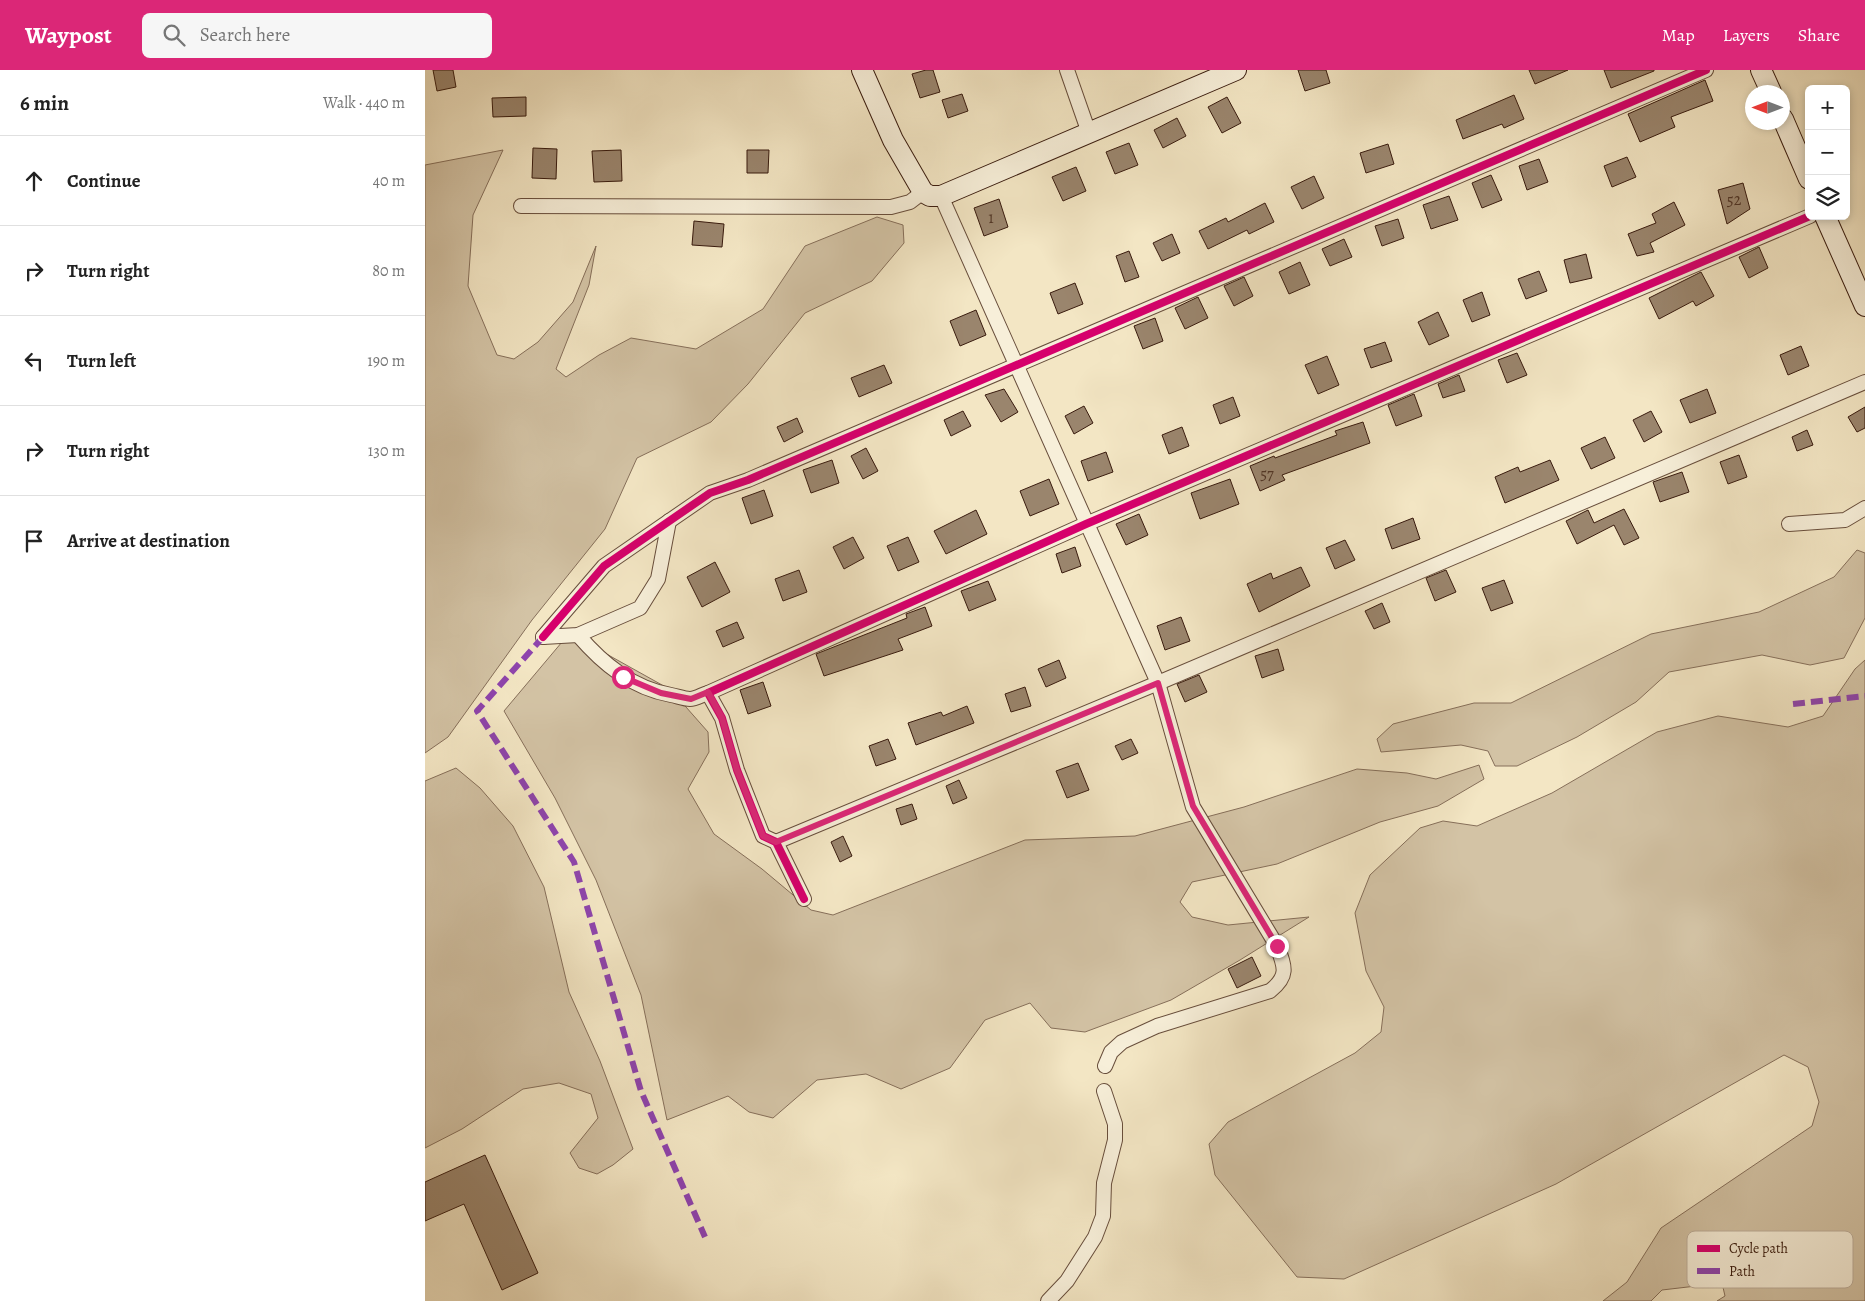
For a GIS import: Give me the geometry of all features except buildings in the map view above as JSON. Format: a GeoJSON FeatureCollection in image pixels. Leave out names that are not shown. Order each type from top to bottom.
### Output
{"type":"FeatureCollection","features":[{"type":"Feature","properties":{"kind":"street"},"geometry":{"type":"LineString","coordinates":[[862,70],[893,140],[932,194],[1018,365],[1086,524],[1158,683],[1193,806],[1277,946],[1284,965],[1280,983],[1270,991],[1157,1026],[1122,1042],[1111,1052],[1105,1066]]}},
{"type":"Feature","properties":{"kind":"street"},"geometry":{"type":"LineString","coordinates":[[1067,70],[1089,133]]}},
{"type":"Feature","properties":{"kind":"street"},"geometry":{"type":"LineString","coordinates":[[521,206],[891,207],[932,194],[1089,133],[1236,70]]}},
{"type":"Feature","properties":{"kind":"street"},"geometry":{"type":"LineString","coordinates":[[669,521],[658,579],[640,608],[578,635],[543,637],[604,566],[669,521],[710,493],[747,480],[1018,365],[1706,70]]}},
{"type":"Feature","properties":{"kind":"street"},"geometry":{"type":"LineString","coordinates":[[1761,70],[1768,85]]}},
{"type":"Feature","properties":{"kind":"street"},"geometry":{"type":"LineString","coordinates":[[1788,130],[1807,175]]}},
{"type":"Feature","properties":{"kind":"street"},"geometry":{"type":"LineString","coordinates":[[578,635],[599,660],[623,677],[661,693],[691,699],[1086,524],[1805,218]]}},
{"type":"Feature","properties":{"kind":"street"},"geometry":{"type":"LineString","coordinates":[[1827,220],[1865,306]]}},
{"type":"Feature","properties":{"kind":"street"},"geometry":{"type":"LineString","coordinates":[[776,842],[1158,683],[1865,382]]}},
{"type":"Feature","properties":{"kind":"street"},"geometry":{"type":"LineString","coordinates":[[1789,524],[1845,520],[1865,508]]}},
{"type":"Feature","properties":{"kind":"street"},"geometry":{"type":"LineString","coordinates":[[708,692],[722,718],[737,770],[763,836],[776,842],[804,899]]}},
{"type":"Feature","properties":{"kind":"street"},"geometry":{"type":"LineString","coordinates":[[1048,1301],[1067,1281],[1095,1237],[1103,1216],[1104,1182],[1115,1140],[1115,1124],[1105,1091]]}},
{"type":"Feature","properties":{"kind":"shaded area"},"geometry":{"type":"Polygon","coordinates":[[[503,150],[473,215],[468,286],[497,355],[514,359],[538,342],[573,302],[596,246],[589,285],[556,369],[566,377],[599,355],[631,338],[696,349],[763,309],[805,246],[877,217],[903,225],[904,243],[872,281],[805,313],[748,384],[711,422],[637,458],[605,529],[532,620],[448,737],[425,753],[425,165],[503,150]]]}},
{"type":"Feature","properties":{"kind":"shaded area"},"geometry":{"type":"Polygon","coordinates":[[[1857,550],[1865,553],[1865,618],[1844,658],[1810,665],[1762,655],[1669,672],[1636,702],[1577,737],[1517,766],[1495,766],[1488,751],[1461,745],[1381,752],[1377,739],[1393,724],[1474,703],[1511,703],[1651,634],[1759,612],[1834,577],[1857,550]]]}},
{"type":"Feature","properties":{"kind":"shaded area"},"geometry":{"type":"Polygon","coordinates":[[[562,642],[585,642],[671,690],[708,732],[709,752],[688,789],[714,834],[762,869],[811,910],[833,915],[1025,840],[1135,836],[1244,807],[1357,769],[1407,773],[1436,779],[1479,765],[1484,779],[1438,806],[1380,822],[1277,864],[1192,882],[1180,902],[1192,917],[1228,925],[1309,917],[1171,1000],[1085,1032],[1051,1028],[1030,1003],[985,1020],[950,1068],[901,1089],[866,1074],[817,1080],[773,1118],[749,1112],[728,1096],[667,1120],[641,995],[596,880],[555,798],[504,711],[562,642]]]}},
{"type":"Feature","properties":{"kind":"shaded area"},"geometry":{"type":"Polygon","coordinates":[[[1865,660],[1865,1301],[1717,1301],[1725,1296],[1723,1288],[1853,1288],[1853,1231],[1687,1231],[1687,1287],[1662,1290],[1651,1301],[1603,1301],[1627,1282],[1661,1228],[1812,1126],[1819,1102],[1808,1067],[1784,1055],[1556,1184],[1344,1279],[1297,1277],[1215,1175],[1209,1144],[1228,1122],[1355,1053],[1381,1032],[1384,1007],[1366,971],[1355,913],[1370,875],[1420,828],[1443,821],[1477,826],[1552,793],[1657,732],[1718,716],[1788,727],[1823,716],[1855,669],[1865,660]]]}},
{"type":"Feature","properties":{"kind":"shaded area"},"geometry":{"type":"Polygon","coordinates":[[[456,768],[480,788],[513,826],[544,887],[569,992],[600,1061],[633,1149],[613,1165],[597,1174],[579,1168],[570,1153],[598,1118],[591,1094],[559,1083],[523,1089],[462,1129],[425,1148],[425,781],[456,768]]]}},
{"type":"Feature","properties":{"kind":"marked path"},"geometry":{"type":"LineString","coordinates":[[543,637],[477,711],[574,862],[641,1091],[705,1237]]}},
{"type":"Feature","properties":{"kind":"marked path"},"geometry":{"type":"LineString","coordinates":[[1793,704],[1865,696]]}},
{"type":"Feature","properties":{"kind":"cycle path"},"geometry":{"type":"LineString","coordinates":[[543,637],[604,566],[710,493],[748,480],[1706,70]]}},
{"type":"Feature","properties":{"kind":"cycle path"},"geometry":{"type":"LineString","coordinates":[[804,899],[776,842],[763,836],[737,770],[722,718],[708,693],[1086,524],[1805,218]]}},
{"type":"Feature","properties":{"kind":"route"},"geometry":{"type":"LineString","coordinates":[[623,677],[661,693],[691,699],[708,692],[722,718],[737,770],[763,836],[770,841],[776,842],[1158,683],[1193,806],[1277,946]]}}]}
